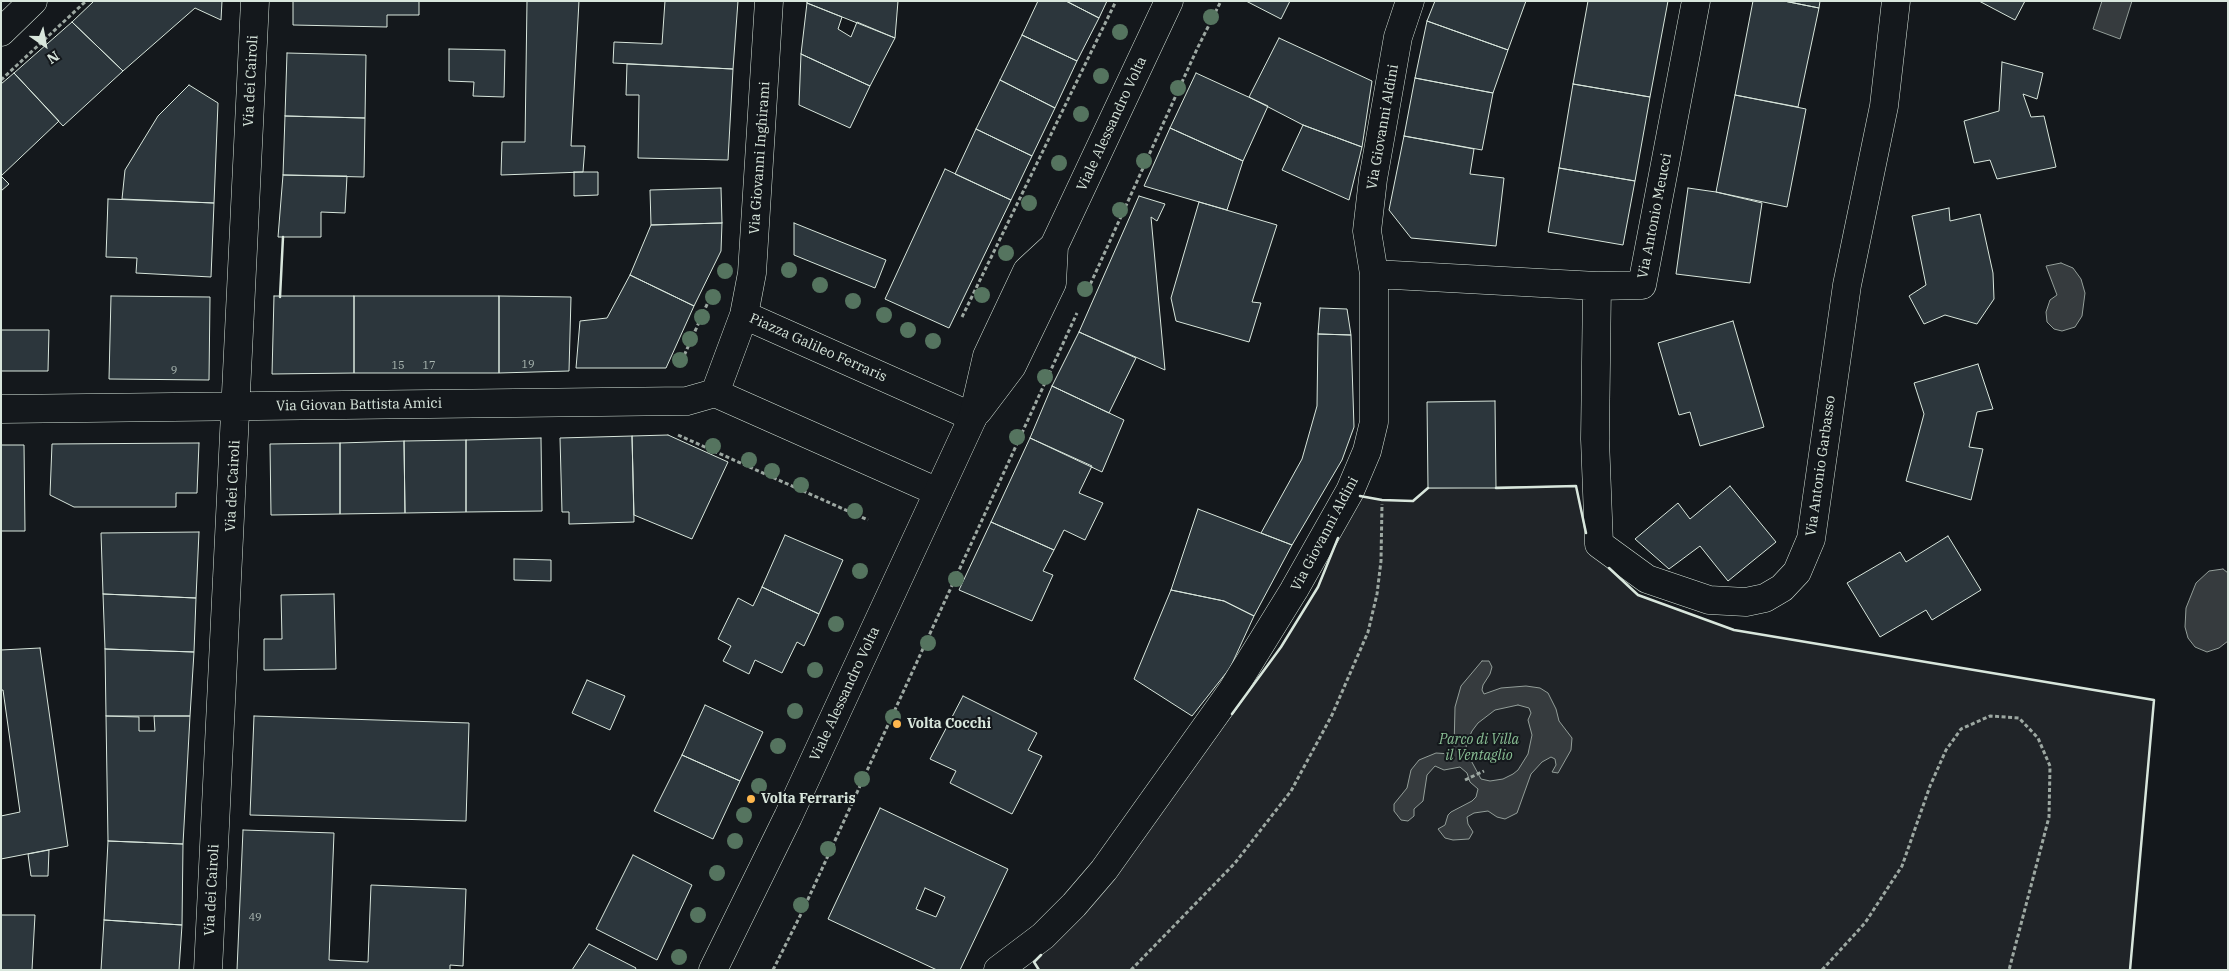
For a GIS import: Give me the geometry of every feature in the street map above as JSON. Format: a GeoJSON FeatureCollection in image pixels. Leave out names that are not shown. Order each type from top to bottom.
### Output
{"type":"FeatureCollection","features":[{"type":"Feature","properties":{"kind":"street"},"geometry":{"type":"LineString","coordinates":[[1,32],[33,1]]}},
{"type":"Feature","properties":{"kind":"street","name":"Via dei Cairoli"},"geometry":{"type":"LineString","coordinates":[[208,970],[237,406],[255,1]]}},
{"type":"Feature","properties":{"kind":"street","name":"Via Giovanni Inghirami"},"geometry":{"type":"LineString","coordinates":[[744,315],[752,273],[769,1]]}},
{"type":"Feature","properties":{"kind":"street","name":"Viale Alessandro Volta"},"geometry":{"type":"LineString","coordinates":[[713,970],[788,817],[973,417],[987,356],[1027,271],[1054,246],[1169,1]]}},
{"type":"Feature","properties":{"kind":"street","name":"Via Giovanni Aldini"},"geometry":{"type":"LineString","coordinates":[[998,970],[1043,936],[1074,905],[1104,870],[1231,692],[1294,590],[1350,491],[1367,450],[1374,422],[1374,274],[1367,231],[1373,179],[1398,38],[1410,1]]}},
{"type":"Feature","properties":{"kind":"street","name":"Via Antonio Meucci"},"geometry":{"type":"LineString","coordinates":[[1374,274],[1597,286],[1642,286],[1696,1]]}},
{"type":"Feature","properties":{"kind":"street","name":"Via Antonio Garbasso"},"geometry":{"type":"LineString","coordinates":[[1597,286],[1595,439],[1599,544],[1647,579],[1709,600],[1746,602],[1765,598],[1782,588],[1797,572],[1811,539],[1847,285],[1884,106],[1896,1]]}},
{"type":"Feature","properties":{"kind":"street","name":"Piazza Galileo Ferraris"},"geometry":{"type":"LineString","coordinates":[[715,393],[744,315],[973,417]]}},
{"type":"Feature","properties":{"kind":"street"},"geometry":{"type":"LineString","coordinates":[[715,393],[938,492]]}},
{"type":"Feature","properties":{"kind":"street","name":"Via Giovan Battista Amici"},"geometry":{"type":"LineString","coordinates":[[1,409],[687,401],[715,393]]}},
{"type":"Feature","properties":{"kind":"path"},"geometry":{"type":"LineString","coordinates":[[1,80],[86,1]]}},
{"type":"Feature","properties":{"kind":"path"},"geometry":{"type":"LineString","coordinates":[[962,317],[1116,1]]}},
{"type":"Feature","properties":{"kind":"path"},"geometry":{"type":"LineString","coordinates":[[1083,298],[1197,49],[1221,1]]}},
{"type":"Feature","properties":{"kind":"path"},"geometry":{"type":"LineString","coordinates":[[676,375],[715,286]]}},
{"type":"Feature","properties":{"kind":"path"},"geometry":{"type":"LineString","coordinates":[[773,970],[804,908],[1079,307]]}},
{"type":"Feature","properties":{"kind":"path"},"geometry":{"type":"LineString","coordinates":[[678,434],[868,520]]}},
{"type":"Feature","properties":{"kind":"path"},"geometry":{"type":"LineString","coordinates":[[1131,970],[1235,863],[1291,790],[1332,715],[1368,632],[1377,594],[1381,561],[1382,500]]}},
{"type":"Feature","properties":{"kind":"path"},"geometry":{"type":"LineString","coordinates":[[1822,970],[1865,923],[1902,866],[1930,786],[1946,750],[1961,729],[1990,716],[2019,718],[2038,738],[2050,766],[2049,817],[2009,970]]}},
{"type":"Feature","properties":{"kind":"path"},"geometry":{"type":"LineString","coordinates":[[1465,780],[1484,771]]}},
{"type":"Feature","properties":{"kind":"green space","name":"Parco di Villa il Ventaglio"},"geometry":{"type":"Polygon","coordinates":[[[1576,486],[1589,550],[1638,595],[1734,630],[2154,700],[2130,970],[1039,970],[1034,962],[1089,904],[1131,854],[1281,647],[1318,587],[1356,495],[1382,500],[1413,501],[1428,488],[1576,486]]]}},
{"type":"Feature","properties":{"kind":"shaded area"},"geometry":{"type":"Polygon","coordinates":[[[2102,1],[2132,1],[2120,39],[2093,29],[2102,1]]]}},
{"type":"Feature","properties":{"kind":"shaded area"},"geometry":{"type":"Polygon","coordinates":[[[2061,263],[2073,268],[2081,279],[2085,293],[2082,316],[2075,327],[2062,331],[2054,329],[2047,322],[2046,312],[2050,300],[2057,295],[2046,266],[2061,263]]]}},
{"type":"Feature","properties":{"kind":"shaded area"},"geometry":{"type":"Polygon","coordinates":[[[2223,569],[2228,573],[2228,641],[2219,648],[2207,652],[2195,647],[2188,638],[2185,627],[2186,608],[2196,583],[2209,571],[2223,569]]]}},
{"type":"Feature","properties":{"kind":"shaded area"},"geometry":{"type":"Polygon","coordinates":[[[1482,661],[1489,661],[1492,667],[1483,685],[1482,690],[1484,694],[1501,688],[1526,686],[1540,688],[1548,693],[1556,709],[1559,721],[1572,738],[1571,750],[1558,773],[1552,772],[1556,765],[1555,759],[1551,757],[1542,762],[1531,774],[1517,813],[1505,819],[1497,817],[1488,811],[1474,813],[1467,817],[1468,824],[1473,832],[1469,839],[1453,840],[1445,838],[1438,829],[1445,825],[1451,812],[1476,797],[1478,789],[1470,782],[1467,773],[1460,767],[1444,770],[1435,766],[1427,775],[1423,801],[1414,809],[1414,816],[1408,821],[1401,820],[1394,811],[1394,804],[1407,788],[1411,770],[1419,760],[1436,753],[1451,754],[1454,749],[1455,707],[1461,686],[1482,661]],[[1518,705],[1495,710],[1478,723],[1472,731],[1466,744],[1467,753],[1481,779],[1490,781],[1503,779],[1518,770],[1528,754],[1532,735],[1528,720],[1531,713],[1529,708],[1518,705]]]}},
{"type":"Feature","properties":{"kind":"building"},"geometry":{"type":"Polygon","coordinates":[[[94,1],[222,1],[221,20],[195,8],[123,71],[72,22],[94,1]]]}},
{"type":"Feature","properties":{"kind":"building"},"geometry":{"type":"Polygon","coordinates":[[[293,1],[419,1],[419,15],[387,15],[387,27],[293,25],[293,1]]]}},
{"type":"Feature","properties":{"kind":"building"},"geometry":{"type":"Polygon","coordinates":[[[527,1],[579,1],[571,146],[585,146],[583,172],[501,175],[502,142],[525,142],[527,1]]]}},
{"type":"Feature","properties":{"kind":"building"},"geometry":{"type":"Polygon","coordinates":[[[665,1],[738,1],[733,69],[613,63],[614,42],[662,44],[665,1]]]}},
{"type":"Feature","properties":{"kind":"building"},"geometry":{"type":"Polygon","coordinates":[[[807,1],[898,1],[895,38],[807,3],[807,1]]]}},
{"type":"Feature","properties":{"kind":"building"},"geometry":{"type":"Polygon","coordinates":[[[1038,1],[1066,1],[1099,18],[1077,61],[1022,35],[1038,1]]]}},
{"type":"Feature","properties":{"kind":"building"},"geometry":{"type":"Polygon","coordinates":[[[1066,1],[1107,1],[1099,18],[1066,1]]]}},
{"type":"Feature","properties":{"kind":"building"},"geometry":{"type":"Polygon","coordinates":[[[1246,1],[1290,1],[1281,19],[1246,1]]]}},
{"type":"Feature","properties":{"kind":"building"},"geometry":{"type":"Polygon","coordinates":[[[1435,1],[1526,1],[1508,50],[1427,21],[1435,1]]]}},
{"type":"Feature","properties":{"kind":"building"},"geometry":{"type":"Polygon","coordinates":[[[1588,1],[1668,1],[1650,97],[1573,84],[1588,1]]]}},
{"type":"Feature","properties":{"kind":"building"},"geometry":{"type":"Polygon","coordinates":[[[1753,1],[1784,1],[1819,8],[1798,107],[1735,95],[1753,1]]]}},
{"type":"Feature","properties":{"kind":"building"},"geometry":{"type":"Polygon","coordinates":[[[1784,1],[1820,1],[1819,8],[1784,1]]]}},
{"type":"Feature","properties":{"kind":"building"},"geometry":{"type":"Polygon","coordinates":[[[1979,1],[2025,1],[2015,20],[1979,1]]]}},
{"type":"Feature","properties":{"kind":"building"},"geometry":{"type":"Polygon","coordinates":[[[807,3],[842,17],[838,29],[851,37],[857,22],[895,38],[870,86],[801,54],[807,3]]]}},
{"type":"Feature","properties":{"kind":"building"},"geometry":{"type":"Polygon","coordinates":[[[1427,21],[1508,50],[1493,93],[1415,78],[1427,21]]]}},
{"type":"Feature","properties":{"kind":"building"},"geometry":{"type":"Polygon","coordinates":[[[72,22],[123,71],[63,126],[14,73],[72,22]]]}},
{"type":"Feature","properties":{"kind":"building"},"geometry":{"type":"Polygon","coordinates":[[[1022,35],[1077,61],[1055,108],[1000,80],[1022,35]]]}},
{"type":"Feature","properties":{"kind":"building"},"geometry":{"type":"Polygon","coordinates":[[[1279,38],[1372,81],[1362,147],[1303,125],[1249,97],[1279,38]]]}},
{"type":"Feature","properties":{"kind":"building"},"geometry":{"type":"Polygon","coordinates":[[[449,49],[505,50],[504,97],[473,96],[474,82],[449,81],[449,49]]]}},
{"type":"Feature","properties":{"kind":"building"},"geometry":{"type":"Polygon","coordinates":[[[287,53],[366,55],[365,118],[285,116],[287,53]]]}},
{"type":"Feature","properties":{"kind":"building"},"geometry":{"type":"Polygon","coordinates":[[[801,54],[870,86],[850,128],[799,105],[801,54]]]}},
{"type":"Feature","properties":{"kind":"building"},"geometry":{"type":"Polygon","coordinates":[[[2002,62],[2043,73],[2037,99],[2023,94],[2031,117],[2044,116],[2056,167],[1997,179],[1990,160],[1974,163],[1964,121],[1999,111],[2002,62]]]}},
{"type":"Feature","properties":{"kind":"building"},"geometry":{"type":"Polygon","coordinates":[[[627,64],[733,69],[728,160],[638,158],[639,95],[626,95],[627,64]]]}},
{"type":"Feature","properties":{"kind":"building"},"geometry":{"type":"Polygon","coordinates":[[[14,73],[59,121],[1,176],[1,84],[14,73]]]}},
{"type":"Feature","properties":{"kind":"building"},"geometry":{"type":"Polygon","coordinates":[[[1196,73],[1268,106],[1243,161],[1170,128],[1196,73]]]}},
{"type":"Feature","properties":{"kind":"building"},"geometry":{"type":"Polygon","coordinates":[[[1415,78],[1493,93],[1482,150],[1404,136],[1415,78]]]}},
{"type":"Feature","properties":{"kind":"building"},"geometry":{"type":"Polygon","coordinates":[[[1000,80],[1055,108],[1032,156],[976,129],[1000,80]]]}},
{"type":"Feature","properties":{"kind":"building"},"geometry":{"type":"Polygon","coordinates":[[[1573,84],[1650,97],[1635,181],[1559,168],[1573,84]]]}},
{"type":"Feature","properties":{"kind":"building"},"geometry":{"type":"Polygon","coordinates":[[[189,85],[218,103],[214,203],[122,199],[125,170],[158,116],[189,85]]]}},
{"type":"Feature","properties":{"kind":"building"},"geometry":{"type":"Polygon","coordinates":[[[1735,95],[1806,109],[1787,207],[1716,192],[1735,95]]]}},
{"type":"Feature","properties":{"kind":"building"},"geometry":{"type":"Polygon","coordinates":[[[285,116],[365,118],[364,177],[283,175],[285,116]]]}},
{"type":"Feature","properties":{"kind":"building"},"geometry":{"type":"Polygon","coordinates":[[[1303,125],[1362,147],[1349,200],[1282,170],[1303,125]]]}},
{"type":"Feature","properties":{"kind":"building"},"geometry":{"type":"Polygon","coordinates":[[[1170,128],[1243,161],[1227,210],[1144,186],[1170,128]]]}},
{"type":"Feature","properties":{"kind":"building"},"geometry":{"type":"Polygon","coordinates":[[[976,129],[1032,156],[1011,200],[955,174],[976,129]]]}},
{"type":"Feature","properties":{"kind":"building"},"geometry":{"type":"Polygon","coordinates":[[[1404,136],[1474,149],[1470,174],[1504,178],[1496,246],[1411,238],[1389,210],[1404,136]]]}},
{"type":"Feature","properties":{"kind":"building"},"geometry":{"type":"Polygon","coordinates":[[[1559,168],[1635,181],[1623,245],[1548,232],[1559,168]]]}},
{"type":"Feature","properties":{"kind":"building"},"geometry":{"type":"Polygon","coordinates":[[[945,169],[1011,200],[949,328],[885,299],[945,169]]]}},
{"type":"Feature","properties":{"kind":"building"},"geometry":{"type":"Polygon","coordinates":[[[574,172],[598,172],[598,195],[574,196],[574,172]]]}},
{"type":"Feature","properties":{"kind":"building"},"geometry":{"type":"Polygon","coordinates":[[[283,175],[347,176],[345,213],[321,212],[321,237],[278,237],[283,175]]]}},
{"type":"Feature","properties":{"kind":"building"},"geometry":{"type":"Polygon","coordinates":[[[1,176],[9,184],[1,191],[1,176]]]}},
{"type":"Feature","properties":{"kind":"building"},"geometry":{"type":"Polygon","coordinates":[[[721,188],[722,223],[651,225],[650,190],[721,188]]]}},
{"type":"Feature","properties":{"kind":"building"},"geometry":{"type":"Polygon","coordinates":[[[1688,188],[1716,192],[1762,203],[1750,283],[1676,274],[1688,188]]]}},
{"type":"Feature","properties":{"kind":"building"},"geometry":{"type":"Polygon","coordinates":[[[1139,196],[1165,204],[1157,221],[1151,217],[1165,370],[1079,332],[1139,196]]]}},
{"type":"Feature","properties":{"kind":"building"},"geometry":{"type":"Polygon","coordinates":[[[108,199],[214,203],[211,277],[136,273],[137,258],[106,257],[108,199]]]}},
{"type":"Feature","properties":{"kind":"building"},"geometry":{"type":"Polygon","coordinates":[[[1199,202],[1277,225],[1252,302],[1261,303],[1249,342],[1176,321],[1171,298],[1199,202]]]}},
{"type":"Feature","properties":{"kind":"building"},"geometry":{"type":"Polygon","coordinates":[[[1949,208],[1950,221],[1980,214],[1993,273],[1994,299],[1977,324],[1945,315],[1924,324],[1909,296],[1926,285],[1912,216],[1949,208]]]}},
{"type":"Feature","properties":{"kind":"building"},"geometry":{"type":"Polygon","coordinates":[[[722,223],[721,251],[694,306],[630,275],[651,225],[722,223]]]}},
{"type":"Feature","properties":{"kind":"building"},"geometry":{"type":"Polygon","coordinates":[[[794,223],[886,260],[875,288],[794,255],[794,223]]]}},
{"type":"Feature","properties":{"kind":"building"},"geometry":{"type":"Polygon","coordinates":[[[630,275],[694,306],[666,368],[576,368],[580,321],[607,318],[630,275]]]}},
{"type":"Feature","properties":{"kind":"building"},"geometry":{"type":"Polygon","coordinates":[[[111,296],[210,297],[209,380],[109,379],[111,296]]]}},
{"type":"Feature","properties":{"kind":"building"},"geometry":{"type":"Polygon","coordinates":[[[274,296],[354,296],[354,373],[272,374],[274,296]]]}},
{"type":"Feature","properties":{"kind":"building"},"geometry":{"type":"Polygon","coordinates":[[[354,296],[499,296],[499,373],[354,373],[354,296]]]}},
{"type":"Feature","properties":{"kind":"building"},"geometry":{"type":"Polygon","coordinates":[[[499,296],[571,297],[569,371],[499,373],[499,296]]]}},
{"type":"Feature","properties":{"kind":"building"},"geometry":{"type":"Polygon","coordinates":[[[1320,308],[1347,309],[1351,335],[1318,334],[1320,308]]]}},
{"type":"Feature","properties":{"kind":"building"},"geometry":{"type":"Polygon","coordinates":[[[1733,321],[1764,427],[1700,446],[1690,412],[1679,415],[1658,343],[1733,321]]]}},
{"type":"Feature","properties":{"kind":"building"},"geometry":{"type":"Polygon","coordinates":[[[1,330],[49,330],[48,371],[1,371],[1,330]]]}},
{"type":"Feature","properties":{"kind":"building"},"geometry":{"type":"Polygon","coordinates":[[[1079,332],[1136,358],[1109,413],[1052,386],[1079,332]]]}},
{"type":"Feature","properties":{"kind":"building"},"geometry":{"type":"Polygon","coordinates":[[[1318,334],[1351,335],[1354,427],[1342,460],[1292,545],[1261,533],[1302,459],[1317,406],[1318,334]]]}},
{"type":"Feature","properties":{"kind":"building"},"geometry":{"type":"Polygon","coordinates":[[[1978,364],[1993,409],[1977,412],[1969,447],[1983,449],[1971,500],[1906,481],[1924,414],[1914,383],[1978,364]]]}},
{"type":"Feature","properties":{"kind":"building"},"geometry":{"type":"Polygon","coordinates":[[[1052,386],[1124,420],[1102,472],[1030,438],[1052,386]]]}},
{"type":"Feature","properties":{"kind":"building"},"geometry":{"type":"Polygon","coordinates":[[[1495,401],[1496,488],[1428,488],[1427,402],[1495,401]]]}},
{"type":"Feature","properties":{"kind":"building"},"geometry":{"type":"Polygon","coordinates":[[[668,435],[728,462],[692,539],[634,515],[632,436],[668,435]]]}},
{"type":"Feature","properties":{"kind":"building"},"geometry":{"type":"Polygon","coordinates":[[[632,436],[634,522],[569,524],[569,512],[562,512],[560,438],[632,436]]]}},
{"type":"Feature","properties":{"kind":"building"},"geometry":{"type":"Polygon","coordinates":[[[541,438],[542,511],[466,512],[466,440],[541,438]]]}},
{"type":"Feature","properties":{"kind":"building"},"geometry":{"type":"Polygon","coordinates":[[[1030,438],[1092,466],[1079,493],[1103,503],[1085,540],[1064,530],[1054,550],[991,522],[1030,438]]]}},
{"type":"Feature","properties":{"kind":"building"},"geometry":{"type":"Polygon","coordinates":[[[466,440],[466,512],[405,513],[404,441],[466,440]]]}},
{"type":"Feature","properties":{"kind":"building"},"geometry":{"type":"Polygon","coordinates":[[[404,441],[405,513],[340,514],[340,443],[404,441]]]}},
{"type":"Feature","properties":{"kind":"building"},"geometry":{"type":"Polygon","coordinates":[[[199,443],[197,493],[176,493],[176,507],[74,507],[50,495],[52,444],[199,443]]]}},
{"type":"Feature","properties":{"kind":"building"},"geometry":{"type":"Polygon","coordinates":[[[340,443],[340,514],[271,515],[270,444],[340,443]]]}},
{"type":"Feature","properties":{"kind":"building"},"geometry":{"type":"Polygon","coordinates":[[[1,445],[24,445],[25,531],[1,531],[1,445]]]}},
{"type":"Feature","properties":{"kind":"building"},"geometry":{"type":"Polygon","coordinates":[[[1730,486],[1776,542],[1728,581],[1700,546],[1669,569],[1635,539],[1678,503],[1690,519],[1730,486]]]}},
{"type":"Feature","properties":{"kind":"building"},"geometry":{"type":"Polygon","coordinates":[[[1198,509],[1292,545],[1254,616],[1224,601],[1171,590],[1198,509]]]}},
{"type":"Feature","properties":{"kind":"building"},"geometry":{"type":"Polygon","coordinates":[[[991,522],[1054,550],[1043,571],[1053,575],[1032,621],[959,590],[991,522]]]}},
{"type":"Feature","properties":{"kind":"building"},"geometry":{"type":"Polygon","coordinates":[[[199,532],[196,598],[103,594],[101,533],[199,532]]]}},
{"type":"Feature","properties":{"kind":"building"},"geometry":{"type":"Polygon","coordinates":[[[785,535],[843,560],[819,614],[762,587],[785,535]]]}},
{"type":"Feature","properties":{"kind":"building"},"geometry":{"type":"Polygon","coordinates":[[[1948,536],[1981,590],[1932,620],[1926,610],[1880,637],[1847,583],[1900,552],[1906,562],[1948,536]]]}},
{"type":"Feature","properties":{"kind":"building"},"geometry":{"type":"Polygon","coordinates":[[[514,559],[551,560],[551,581],[514,580],[514,559]]]}},
{"type":"Feature","properties":{"kind":"building"},"geometry":{"type":"Polygon","coordinates":[[[762,587],[819,614],[804,646],[797,642],[782,673],[755,660],[749,674],[723,661],[731,646],[718,639],[738,598],[753,606],[762,587]]]}},
{"type":"Feature","properties":{"kind":"building"},"geometry":{"type":"Polygon","coordinates":[[[1171,590],[1224,601],[1254,616],[1230,668],[1192,716],[1134,679],[1171,590]]]}},
{"type":"Feature","properties":{"kind":"building"},"geometry":{"type":"Polygon","coordinates":[[[103,594],[196,598],[194,652],[105,649],[103,594]]]}},
{"type":"Feature","properties":{"kind":"building"},"geometry":{"type":"Polygon","coordinates":[[[334,594],[336,669],[264,670],[264,639],[282,639],[281,595],[334,594]]]}},
{"type":"Feature","properties":{"kind":"building"},"geometry":{"type":"Polygon","coordinates":[[[40,648],[68,846],[1,859],[1,816],[20,812],[3,690],[1,690],[1,650],[40,648]]]}},
{"type":"Feature","properties":{"kind":"building"},"geometry":{"type":"Polygon","coordinates":[[[105,649],[194,652],[190,716],[106,716],[105,649]]]}},
{"type":"Feature","properties":{"kind":"building"},"geometry":{"type":"Polygon","coordinates":[[[587,680],[625,696],[610,730],[572,713],[587,680]]]}},
{"type":"Feature","properties":{"kind":"building"},"geometry":{"type":"Polygon","coordinates":[[[963,696],[1037,733],[1028,750],[1042,756],[1012,814],[950,783],[956,771],[930,759],[963,696]]]}},
{"type":"Feature","properties":{"kind":"building"},"geometry":{"type":"Polygon","coordinates":[[[705,705],[763,732],[740,781],[682,755],[705,705]]]}},
{"type":"Feature","properties":{"kind":"building"},"geometry":{"type":"Polygon","coordinates":[[[106,716],[139,717],[139,731],[155,731],[154,716],[190,716],[183,844],[108,841],[106,716]]]}},
{"type":"Feature","properties":{"kind":"building"},"geometry":{"type":"Polygon","coordinates":[[[254,716],[469,723],[466,821],[250,815],[254,716]]]}},
{"type":"Feature","properties":{"kind":"building"},"geometry":{"type":"Polygon","coordinates":[[[682,755],[740,781],[713,839],[654,811],[682,755]]]}},
{"type":"Feature","properties":{"kind":"building"},"geometry":{"type":"Polygon","coordinates":[[[880,808],[1008,869],[960,970],[937,970],[828,919],[880,808]],[[925,888],[916,909],[936,917],[945,897],[925,888]]]}},
{"type":"Feature","properties":{"kind":"building"},"geometry":{"type":"Polygon","coordinates":[[[243,830],[334,833],[329,960],[368,962],[371,885],[466,889],[463,966],[450,965],[450,970],[237,970],[243,830]]]}},
{"type":"Feature","properties":{"kind":"building"},"geometry":{"type":"Polygon","coordinates":[[[108,841],[183,844],[182,925],[104,920],[108,841]]]}},
{"type":"Feature","properties":{"kind":"building"},"geometry":{"type":"Polygon","coordinates":[[[49,850],[48,876],[31,876],[28,854],[49,850]]]}},
{"type":"Feature","properties":{"kind":"building"},"geometry":{"type":"Polygon","coordinates":[[[633,855],[692,885],[657,960],[596,929],[633,855]]]}},
{"type":"Feature","properties":{"kind":"building"},"geometry":{"type":"Polygon","coordinates":[[[1,915],[35,915],[32,970],[1,970],[1,915]]]}},
{"type":"Feature","properties":{"kind":"building"},"geometry":{"type":"Polygon","coordinates":[[[104,920],[182,925],[179,970],[101,970],[104,920]]]}},
{"type":"Feature","properties":{"kind":"building"},"geometry":{"type":"Polygon","coordinates":[[[589,944],[636,968],[635,970],[572,970],[589,944]]]}},
{"type":"Feature","properties":{"kind":"wall"},"geometry":{"type":"LineString","coordinates":[[280,297],[283,237]]}},
{"type":"Feature","properties":{"kind":"wall"},"geometry":{"type":"LineString","coordinates":[[1496,488],[1576,486],[1586,533]]}},
{"type":"Feature","properties":{"kind":"wall"},"geometry":{"type":"LineString","coordinates":[[1360,496],[1382,500],[1413,501],[1428,488]]}},
{"type":"Feature","properties":{"kind":"wall"},"geometry":{"type":"LineString","coordinates":[[1232,714],[1281,647],[1318,587],[1338,538]]}},
{"type":"Feature","properties":{"kind":"wall"},"geometry":{"type":"LineString","coordinates":[[1609,568],[1638,595],[1734,630],[2154,700],[2130,970]]}},
{"type":"Feature","properties":{"kind":"wall"},"geometry":{"type":"LineString","coordinates":[[1039,970],[1034,962],[1041,955]]}},
{"type":"Feature","properties":{"kind":"place","name":"Volta Cocchi"},"geometry":{"type":"Point","coordinates":[897,724]}},
{"type":"Feature","properties":{"kind":"place","name":"Volta Ferraris"},"geometry":{"type":"Point","coordinates":[751,799]}}]}
